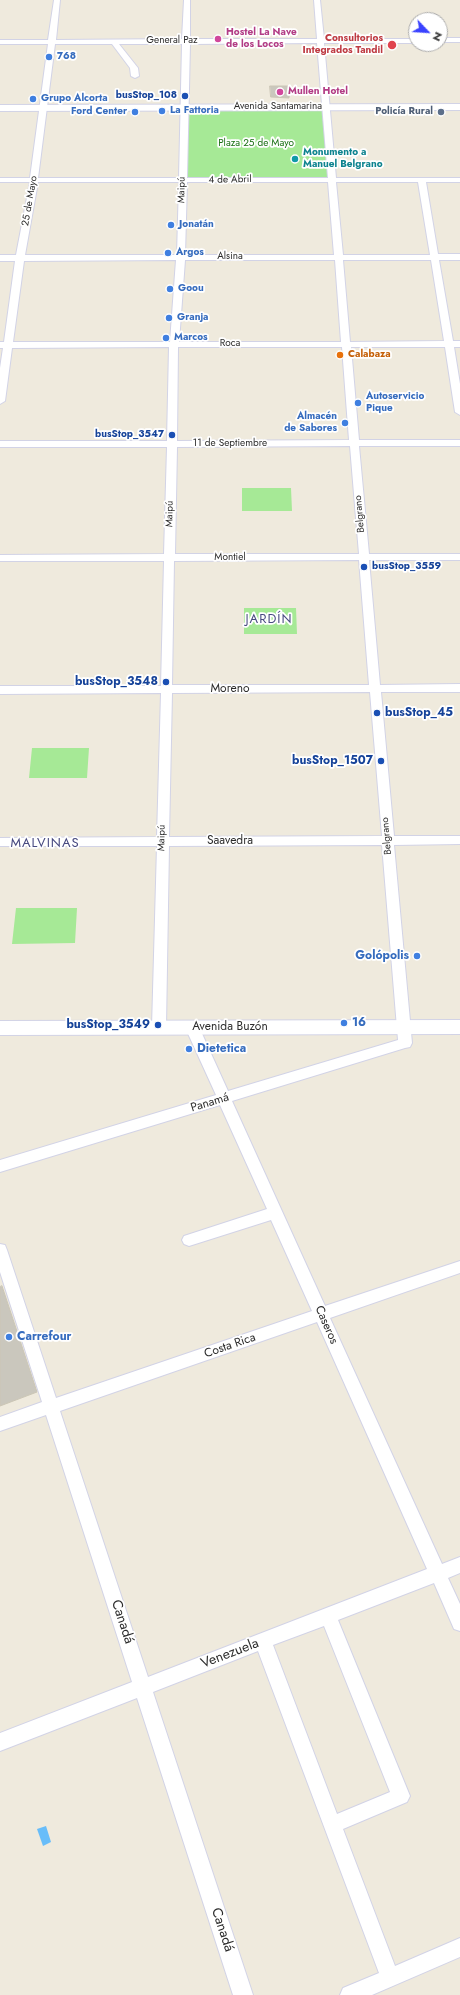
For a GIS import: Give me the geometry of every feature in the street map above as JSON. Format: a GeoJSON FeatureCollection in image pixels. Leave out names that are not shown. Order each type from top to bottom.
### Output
{"type":"FeatureCollection","features":[{"type":"Feature","properties":{"kind":"main road","name":"Avenida Santamarina"},"geometry":{"type":"LineString","coordinates":[[0,108],[460,107]]}},
{"type":"Feature","properties":{"kind":"main road","name":"Avenida Buzón"},"geometry":{"type":"LineString","coordinates":[[0,1028],[460,1027]]}},
{"type":"Feature","properties":{"kind":"street","name":"25 de Mayo"},"geometry":{"type":"LineString","coordinates":[[0,401],[4,345],[34,180],[58,0]]}},
{"type":"Feature","properties":{"kind":"street","name":"Maipú"},"geometry":{"type":"LineString","coordinates":[[158,1028],[174,345],[181,257],[187,0]]}},
{"type":"Feature","properties":{"kind":"street","name":"Belgrano"},"geometry":{"type":"LineString","coordinates":[[317,0],[403,1027]]}},
{"type":"Feature","properties":{"kind":"street","name":"General Paz"},"geometry":{"type":"LineString","coordinates":[[0,42],[408,40]]}},
{"type":"Feature","properties":{"kind":"street"},"geometry":{"type":"LineString","coordinates":[[448,40],[460,40]]}},
{"type":"Feature","properties":{"kind":"street"},"geometry":{"type":"LineString","coordinates":[[114,41],[131,62],[134,68],[135,76]]}},
{"type":"Feature","properties":{"kind":"street","name":"4 de Abril"},"geometry":{"type":"LineString","coordinates":[[0,180],[460,180]]}},
{"type":"Feature","properties":{"kind":"street"},"geometry":{"type":"LineString","coordinates":[[422,180],[460,412]]}},
{"type":"Feature","properties":{"kind":"street","name":"Alsina"},"geometry":{"type":"LineString","coordinates":[[0,258],[460,257]]}},
{"type":"Feature","properties":{"kind":"street","name":"Roca"},"geometry":{"type":"LineString","coordinates":[[4,345],[460,344]]}},
{"type":"Feature","properties":{"kind":"street","name":"11 de Septiembre"},"geometry":{"type":"LineString","coordinates":[[0,444],[460,443]]}},
{"type":"Feature","properties":{"kind":"street","name":"Montiel"},"geometry":{"type":"LineString","coordinates":[[0,558],[460,557]]}},
{"type":"Feature","properties":{"kind":"street","name":"Moreno"},"geometry":{"type":"LineString","coordinates":[[0,690],[460,688]]}},
{"type":"Feature","properties":{"kind":"street","name":"Saavedra"},"geometry":{"type":"LineString","coordinates":[[0,842],[460,840]]}},
{"type":"Feature","properties":{"kind":"street","name":"Caseros"},"geometry":{"type":"LineString","coordinates":[[192,1027],[460,1623]]}},
{"type":"Feature","properties":{"kind":"street","name":"Panamá"},"geometry":{"type":"LineString","coordinates":[[0,1166],[404,1043],[403,1027]]}},
{"type":"Feature","properties":{"kind":"street"},"geometry":{"type":"LineString","coordinates":[[189,1240],[276,1212]]}},
{"type":"Feature","properties":{"kind":"street","name":"Canadá"},"geometry":{"type":"LineString","coordinates":[[0,1250],[243,1995]]}},
{"type":"Feature","properties":{"kind":"street","name":"Costa Rica"},"geometry":{"type":"LineString","coordinates":[[0,1424],[460,1267]]}},
{"type":"Feature","properties":{"kind":"street","name":"Venezuela"},"geometry":{"type":"LineString","coordinates":[[0,1742],[460,1565]]}},
{"type":"Feature","properties":{"kind":"street"},"geometry":{"type":"LineString","coordinates":[[328,1616],[401,1796],[332,1825]]}},
{"type":"Feature","properties":{"kind":"street"},"geometry":{"type":"LineString","coordinates":[[263,1641],[390,1978]]}},
{"type":"Feature","properties":{"kind":"street"},"geometry":{"type":"LineString","coordinates":[[350,1995],[460,1947]]}},
{"type":"Feature","properties":{"kind":"green space","name":"Plaza 25 de Mayo"},"geometry":{"type":"Polygon","coordinates":[[[189,111],[322,111],[328,177],[185,178],[189,111]]]}},
{"type":"Feature","properties":{"kind":"green space"},"geometry":{"type":"Polygon","coordinates":[[[242,488],[291,488],[292,511],[242,511],[242,488]]]}},
{"type":"Feature","properties":{"kind":"green space"},"geometry":{"type":"Polygon","coordinates":[[[244,608],[296,608],[297,634],[244,634],[244,608]]]}},
{"type":"Feature","properties":{"kind":"green space"},"geometry":{"type":"Polygon","coordinates":[[[32,748],[89,748],[87,778],[29,778],[32,748]]]}},
{"type":"Feature","properties":{"kind":"green space"},"geometry":{"type":"Polygon","coordinates":[[[16,908],[77,908],[75,943],[12,944],[16,908]]]}},
{"type":"Feature","properties":{"kind":"water"},"geometry":{"type":"Polygon","coordinates":[[[46,1826],[51,1842],[43,1846],[37,1829],[46,1826]]]}},
{"type":"Feature","properties":{"kind":"building","name":"Mullen Hotel"},"geometry":{"type":"Polygon","coordinates":[[[270,86],[290,86],[289,98],[271,97],[270,86]]]}},
{"type":"Feature","properties":{"kind":"building","name":"Carrefour"},"geometry":{"type":"Polygon","coordinates":[[[2,1286],[37,1392],[0,1406],[0,1287],[2,1286]]]}},
{"type":"Feature","properties":{"kind":"place","name":"Hostel La Nave de los Locos"},"geometry":{"type":"Point","coordinates":[218,39]}},
{"type":"Feature","properties":{"kind":"place","name":"Consultorios Integrados Tandil"},"geometry":{"type":"Point","coordinates":[392,45]}},
{"type":"Feature","properties":{"kind":"place","name":"768"},"geometry":{"type":"Point","coordinates":[49,57]}},
{"type":"Feature","properties":{"kind":"place","name":"Mullen Hotel"},"geometry":{"type":"Point","coordinates":[280,92]}},
{"type":"Feature","properties":{"kind":"place","name":"busStop_108"},"geometry":{"type":"Point","coordinates":[185,96]}},
{"type":"Feature","properties":{"kind":"place","name":"Grupo Alcorta"},"geometry":{"type":"Point","coordinates":[33,99]}},
{"type":"Feature","properties":{"kind":"place","name":"La Fattoria"},"geometry":{"type":"Point","coordinates":[162,111]}},
{"type":"Feature","properties":{"kind":"place","name":"Ford Center"},"geometry":{"type":"Point","coordinates":[135,112]}},
{"type":"Feature","properties":{"kind":"place","name":"Policía Rural"},"geometry":{"type":"Point","coordinates":[441,112]}},
{"type":"Feature","properties":{"kind":"place","name":"Monumento a Manuel Belgrano"},"geometry":{"type":"Point","coordinates":[295,159]}},
{"type":"Feature","properties":{"kind":"place","name":"Jonatán"},"geometry":{"type":"Point","coordinates":[171,225]}},
{"type":"Feature","properties":{"kind":"place","name":"Argos"},"geometry":{"type":"Point","coordinates":[168,253]}},
{"type":"Feature","properties":{"kind":"place","name":"Goou"},"geometry":{"type":"Point","coordinates":[170,289]}},
{"type":"Feature","properties":{"kind":"place","name":"Granja"},"geometry":{"type":"Point","coordinates":[169,318]}},
{"type":"Feature","properties":{"kind":"place","name":"Marcos"},"geometry":{"type":"Point","coordinates":[166,338]}},
{"type":"Feature","properties":{"kind":"place","name":"Calabaza"},"geometry":{"type":"Point","coordinates":[340,355]}},
{"type":"Feature","properties":{"kind":"place","name":"Autoservicio Pique"},"geometry":{"type":"Point","coordinates":[358,403]}},
{"type":"Feature","properties":{"kind":"place","name":"Almacén de Sabores"},"geometry":{"type":"Point","coordinates":[345,423]}},
{"type":"Feature","properties":{"kind":"place","name":"busStop_3547"},"geometry":{"type":"Point","coordinates":[172,435]}},
{"type":"Feature","properties":{"kind":"place","name":"busStop_3559"},"geometry":{"type":"Point","coordinates":[364,567]}},
{"type":"Feature","properties":{"kind":"place","name":"busStop_3548"},"geometry":{"type":"Point","coordinates":[166,682]}},
{"type":"Feature","properties":{"kind":"place","name":"busStop_45"},"geometry":{"type":"Point","coordinates":[377,713]}},
{"type":"Feature","properties":{"kind":"place","name":"busStop_1507"},"geometry":{"type":"Point","coordinates":[381,761]}},
{"type":"Feature","properties":{"kind":"place","name":"Golópolis"},"geometry":{"type":"Point","coordinates":[417,956]}},
{"type":"Feature","properties":{"kind":"place","name":"16"},"geometry":{"type":"Point","coordinates":[344,1023]}},
{"type":"Feature","properties":{"kind":"place","name":"busStop_3549"},"geometry":{"type":"Point","coordinates":[158,1025]}},
{"type":"Feature","properties":{"kind":"place","name":"Dietetica"},"geometry":{"type":"Point","coordinates":[189,1049]}},
{"type":"Feature","properties":{"kind":"place","name":"Carrefour"},"geometry":{"type":"Point","coordinates":[9,1337]}},
{"type":"Feature","properties":{"kind":"district","name":"JARDÍN"},"geometry":{"type":"Point","coordinates":[269,620]}},
{"type":"Feature","properties":{"kind":"district","name":"MALVINAS"},"geometry":{"type":"Point","coordinates":[45,844]}}]}
